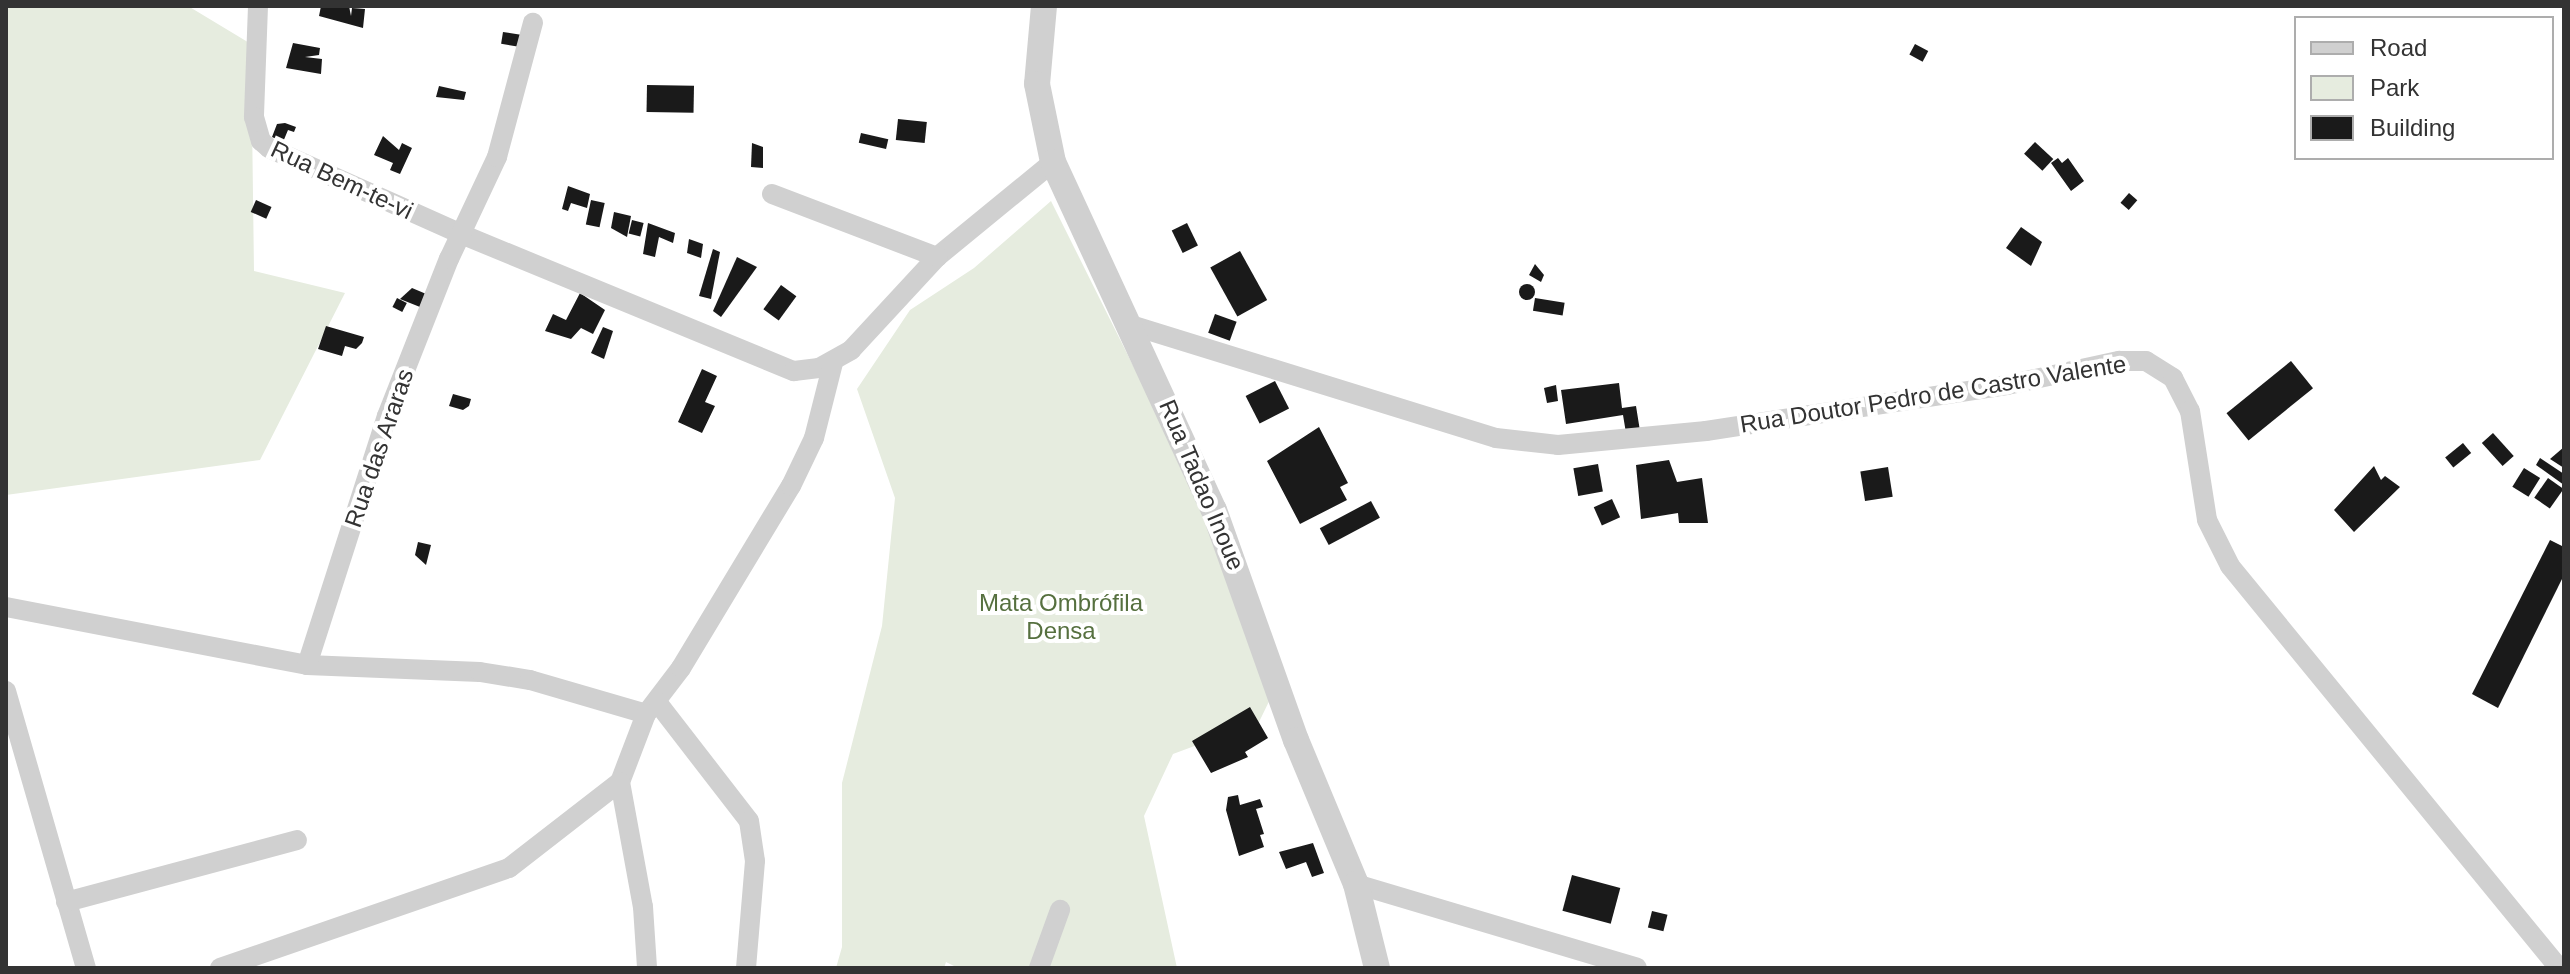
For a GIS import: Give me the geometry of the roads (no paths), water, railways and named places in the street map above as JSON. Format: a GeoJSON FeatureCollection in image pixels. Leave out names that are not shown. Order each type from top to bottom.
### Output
{"type":"FeatureCollection","features":[{"type":"Feature","properties":{"kind":"street","name":"Rua Bem-te-vi"},"geometry":{"type":"LineString","coordinates":[[258,6],[254,117],[261,141],[461,234],[778,367],[806,371],[833,363]]}},
{"type":"Feature","properties":{"kind":"street","name":"Rua Tadao Inoue"},"geometry":{"type":"LineString","coordinates":[[1044,6],[1037,84],[1053,162],[1214,510],[1296,740],[1356,884],[1377,968]]}},
{"type":"Feature","properties":{"kind":"street","name":"Rua das Araras"},"geometry":{"type":"LineString","coordinates":[[307,665],[387,416],[461,234],[497,157],[533,23]]}},
{"type":"Feature","properties":{"kind":"street"},"geometry":{"type":"LineString","coordinates":[[220,968],[509,868],[620,782],[651,708],[791,486],[814,438],[833,363],[937,257],[1053,162]]}},
{"type":"Feature","properties":{"kind":"street"},"geometry":{"type":"LineString","coordinates":[[772,194],[937,257]]}},
{"type":"Feature","properties":{"kind":"street","name":"Rua Doutor Pedro de Castro Valente"},"geometry":{"type":"LineString","coordinates":[[1131,325],[1496,438],[1558,445],[1706,431],[2007,385],[2119,361],[2146,361],[2173,378],[2190,411],[2207,520],[2230,566],[2559,968]]}},
{"type":"Feature","properties":{"kind":"street"},"geometry":{"type":"LineString","coordinates":[[6,607],[307,665],[480,672],[567,687],[651,708],[749,821],[755,861],[746,968]]}},
{"type":"Feature","properties":{"kind":"street"},"geometry":{"type":"LineString","coordinates":[[6,691],[86,968]]}},
{"type":"Feature","properties":{"kind":"street"},"geometry":{"type":"LineString","coordinates":[[620,782],[643,907],[647,968]]}},
{"type":"Feature","properties":{"kind":"street"},"geometry":{"type":"LineString","coordinates":[[66,902],[297,840]]}},
{"type":"Feature","properties":{"kind":"street"},"geometry":{"type":"LineString","coordinates":[[1356,884],[1637,968]]}},
{"type":"Feature","properties":{"kind":"street"},"geometry":{"type":"LineString","coordinates":[[1039,968],[1060,910]]}},
{"type":"Feature","properties":{"kind":"park label","name":"Mata Ombrófila Densa"},"geometry":{"type":"Point","coordinates":[1061,617]}}]}
